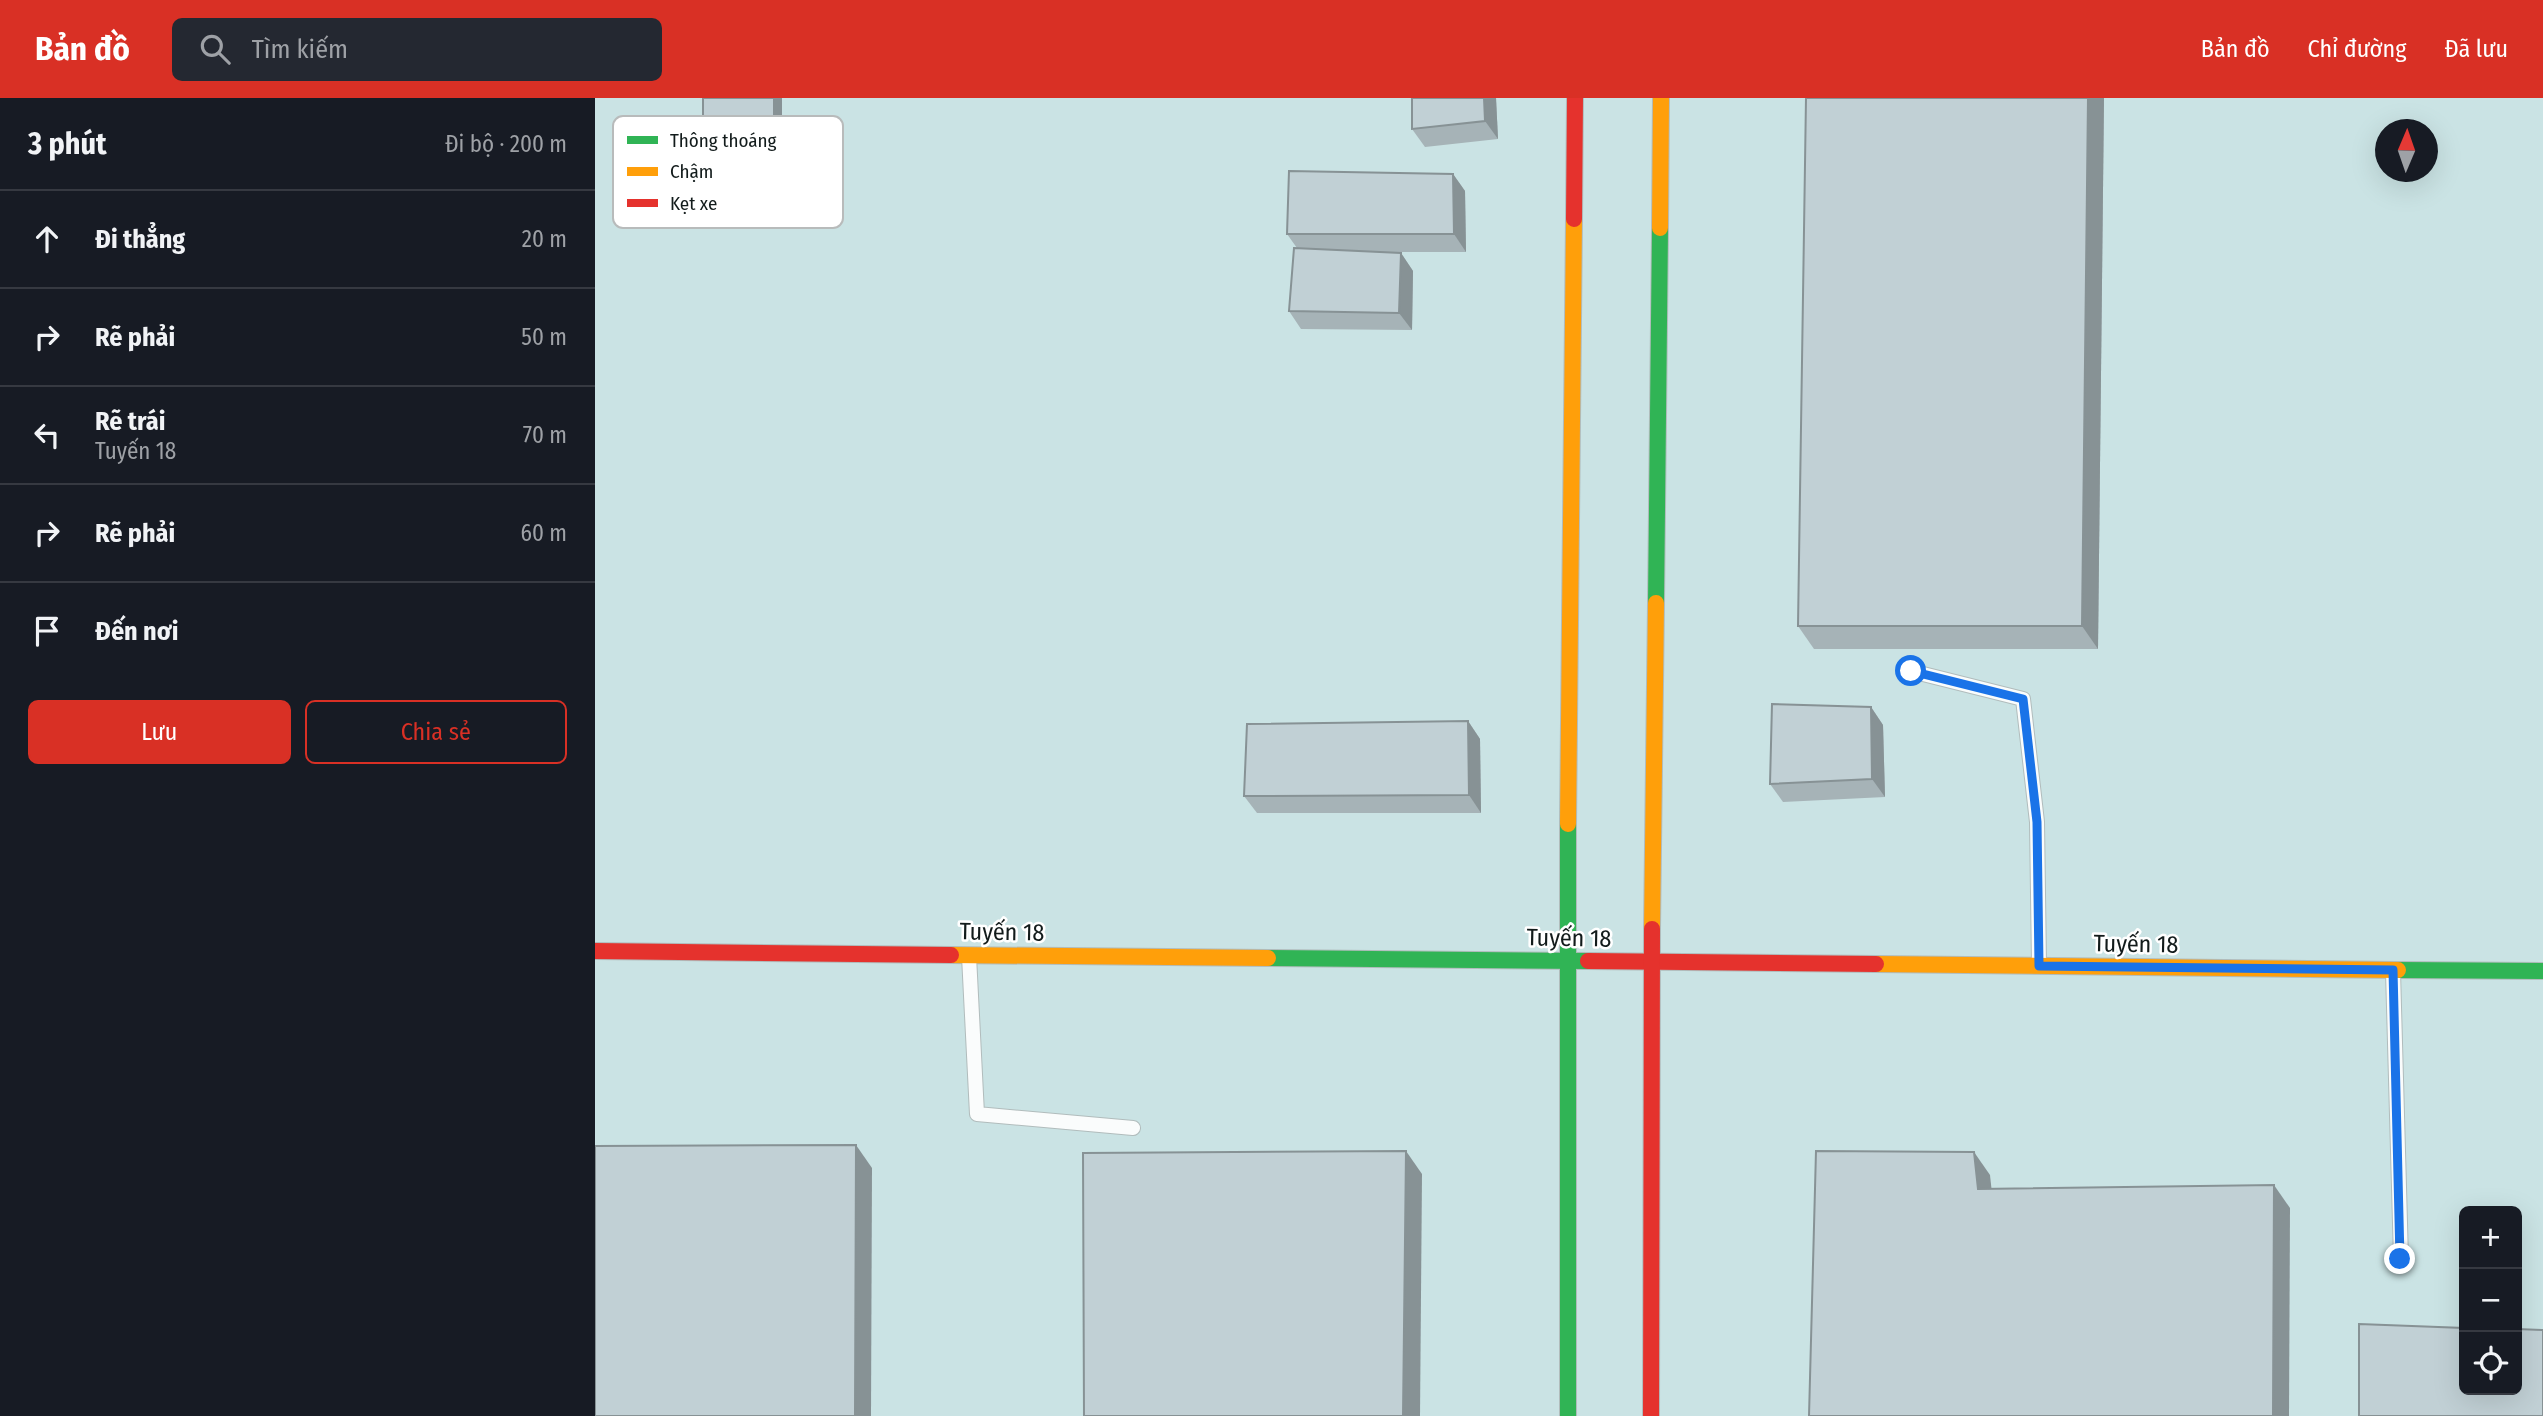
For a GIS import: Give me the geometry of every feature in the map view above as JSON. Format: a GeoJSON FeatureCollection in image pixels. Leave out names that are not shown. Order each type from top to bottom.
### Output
{"type":"FeatureCollection","features":[{"type":"Feature","properties":{"kind":"street"},"geometry":{"type":"LineString","coordinates":[[1568,1416],[1567,961],[1575,98]]}},
{"type":"Feature","properties":{"kind":"street"},"geometry":{"type":"LineString","coordinates":[[1651,1416],[1652,962],[1661,98]]}},
{"type":"Feature","properties":{"kind":"street","name":"Tuyến 18"},"geometry":{"type":"LineString","coordinates":[[595,951],[2543,971]]}},
{"type":"Feature","properties":{"kind":"lane"},"geometry":{"type":"LineString","coordinates":[[1911,671],[2023,699],[2037,822],[2039,966]]}},
{"type":"Feature","properties":{"kind":"lane"},"geometry":{"type":"LineString","coordinates":[[969,955],[977,1114],[1133,1128]]}},
{"type":"Feature","properties":{"kind":"lane"},"geometry":{"type":"LineString","coordinates":[[2393,970],[2400,1259]]}},
{"type":"Feature","properties":{"kind":"shaded area"},"geometry":{"type":"Polygon","coordinates":[[[595,98],[2543,98],[2543,1416],[595,1416],[595,98]]]}},
{"type":"Feature","properties":{"kind":"building"},"geometry":{"type":"Polygon","coordinates":[[[703,98],[774,98],[774,116],[703,116],[703,98]]]}},
{"type":"Feature","properties":{"kind":"building"},"geometry":{"type":"Polygon","coordinates":[[[1412,98],[1484,98],[1485,121],[1412,129],[1412,98]]]}},
{"type":"Feature","properties":{"kind":"building"},"geometry":{"type":"Polygon","coordinates":[[[1806,98],[2088,98],[2082,626],[1798,626],[1806,98]]]}},
{"type":"Feature","properties":{"kind":"building"},"geometry":{"type":"Polygon","coordinates":[[[1289,171],[1453,174],[1454,234],[1287,234],[1289,171]]]}},
{"type":"Feature","properties":{"kind":"building"},"geometry":{"type":"Polygon","coordinates":[[[1294,248],[1401,253],[1399,313],[1289,311],[1294,248]]]}},
{"type":"Feature","properties":{"kind":"building"},"geometry":{"type":"Polygon","coordinates":[[[1772,704],[1871,707],[1872,779],[1770,784],[1772,704]]]}},
{"type":"Feature","properties":{"kind":"building"},"geometry":{"type":"Polygon","coordinates":[[[1468,721],[1469,795],[1244,796],[1247,724],[1468,721]]]}},
{"type":"Feature","properties":{"kind":"building"},"geometry":{"type":"Polygon","coordinates":[[[856,1145],[855,1416],[595,1416],[595,1146],[856,1145]]]}},
{"type":"Feature","properties":{"kind":"building"},"geometry":{"type":"Polygon","coordinates":[[[1406,1151],[1403,1416],[1084,1416],[1083,1153],[1406,1151]]]}},
{"type":"Feature","properties":{"kind":"building"},"geometry":{"type":"Polygon","coordinates":[[[1816,1151],[1974,1152],[1978,1189],[2274,1185],[2273,1416],[1809,1416],[1816,1151]]]}},
{"type":"Feature","properties":{"kind":"building"},"geometry":{"type":"Polygon","coordinates":[[[2359,1324],[2459,1328],[2459,1395],[2522,1395],[2522,1329],[2543,1330],[2543,1416],[2359,1416],[2359,1324]]]}},
{"type":"Feature","properties":{"kind":"traffic: fast"},"geometry":{"type":"LineString","coordinates":[[1656,603],[1660,228]]}},
{"type":"Feature","properties":{"kind":"traffic: fast"},"geometry":{"type":"LineString","coordinates":[[1568,824],[1568,1416]]}},
{"type":"Feature","properties":{"kind":"traffic: fast"},"geometry":{"type":"LineString","coordinates":[[1268,958],[1588,961]]}},
{"type":"Feature","properties":{"kind":"traffic: fast"},"geometry":{"type":"LineString","coordinates":[[2398,970],[2543,971]]}},
{"type":"Feature","properties":{"kind":"traffic: slow"},"geometry":{"type":"LineString","coordinates":[[1660,228],[1661,98]]}},
{"type":"Feature","properties":{"kind":"traffic: slow"},"geometry":{"type":"LineString","coordinates":[[1568,824],[1574,219]]}},
{"type":"Feature","properties":{"kind":"traffic: slow"},"geometry":{"type":"LineString","coordinates":[[1652,929],[1656,603]]}},
{"type":"Feature","properties":{"kind":"traffic: slow"},"geometry":{"type":"LineString","coordinates":[[951,955],[1268,958]]}},
{"type":"Feature","properties":{"kind":"traffic: slow"},"geometry":{"type":"LineString","coordinates":[[1876,964],[2398,970]]}},
{"type":"Feature","properties":{"kind":"traffic: jam"},"geometry":{"type":"LineString","coordinates":[[1574,219],[1575,98]]}},
{"type":"Feature","properties":{"kind":"traffic: jam"},"geometry":{"type":"LineString","coordinates":[[1651,1416],[1652,929]]}},
{"type":"Feature","properties":{"kind":"traffic: jam"},"geometry":{"type":"LineString","coordinates":[[595,951],[951,955]]}},
{"type":"Feature","properties":{"kind":"traffic: jam"},"geometry":{"type":"LineString","coordinates":[[1588,961],[1876,964]]}},
{"type":"Feature","properties":{"kind":"route"},"geometry":{"type":"LineString","coordinates":[[1911,671],[2023,699],[2037,822],[2039,966],[2393,970],[2400,1259]]}}]}
